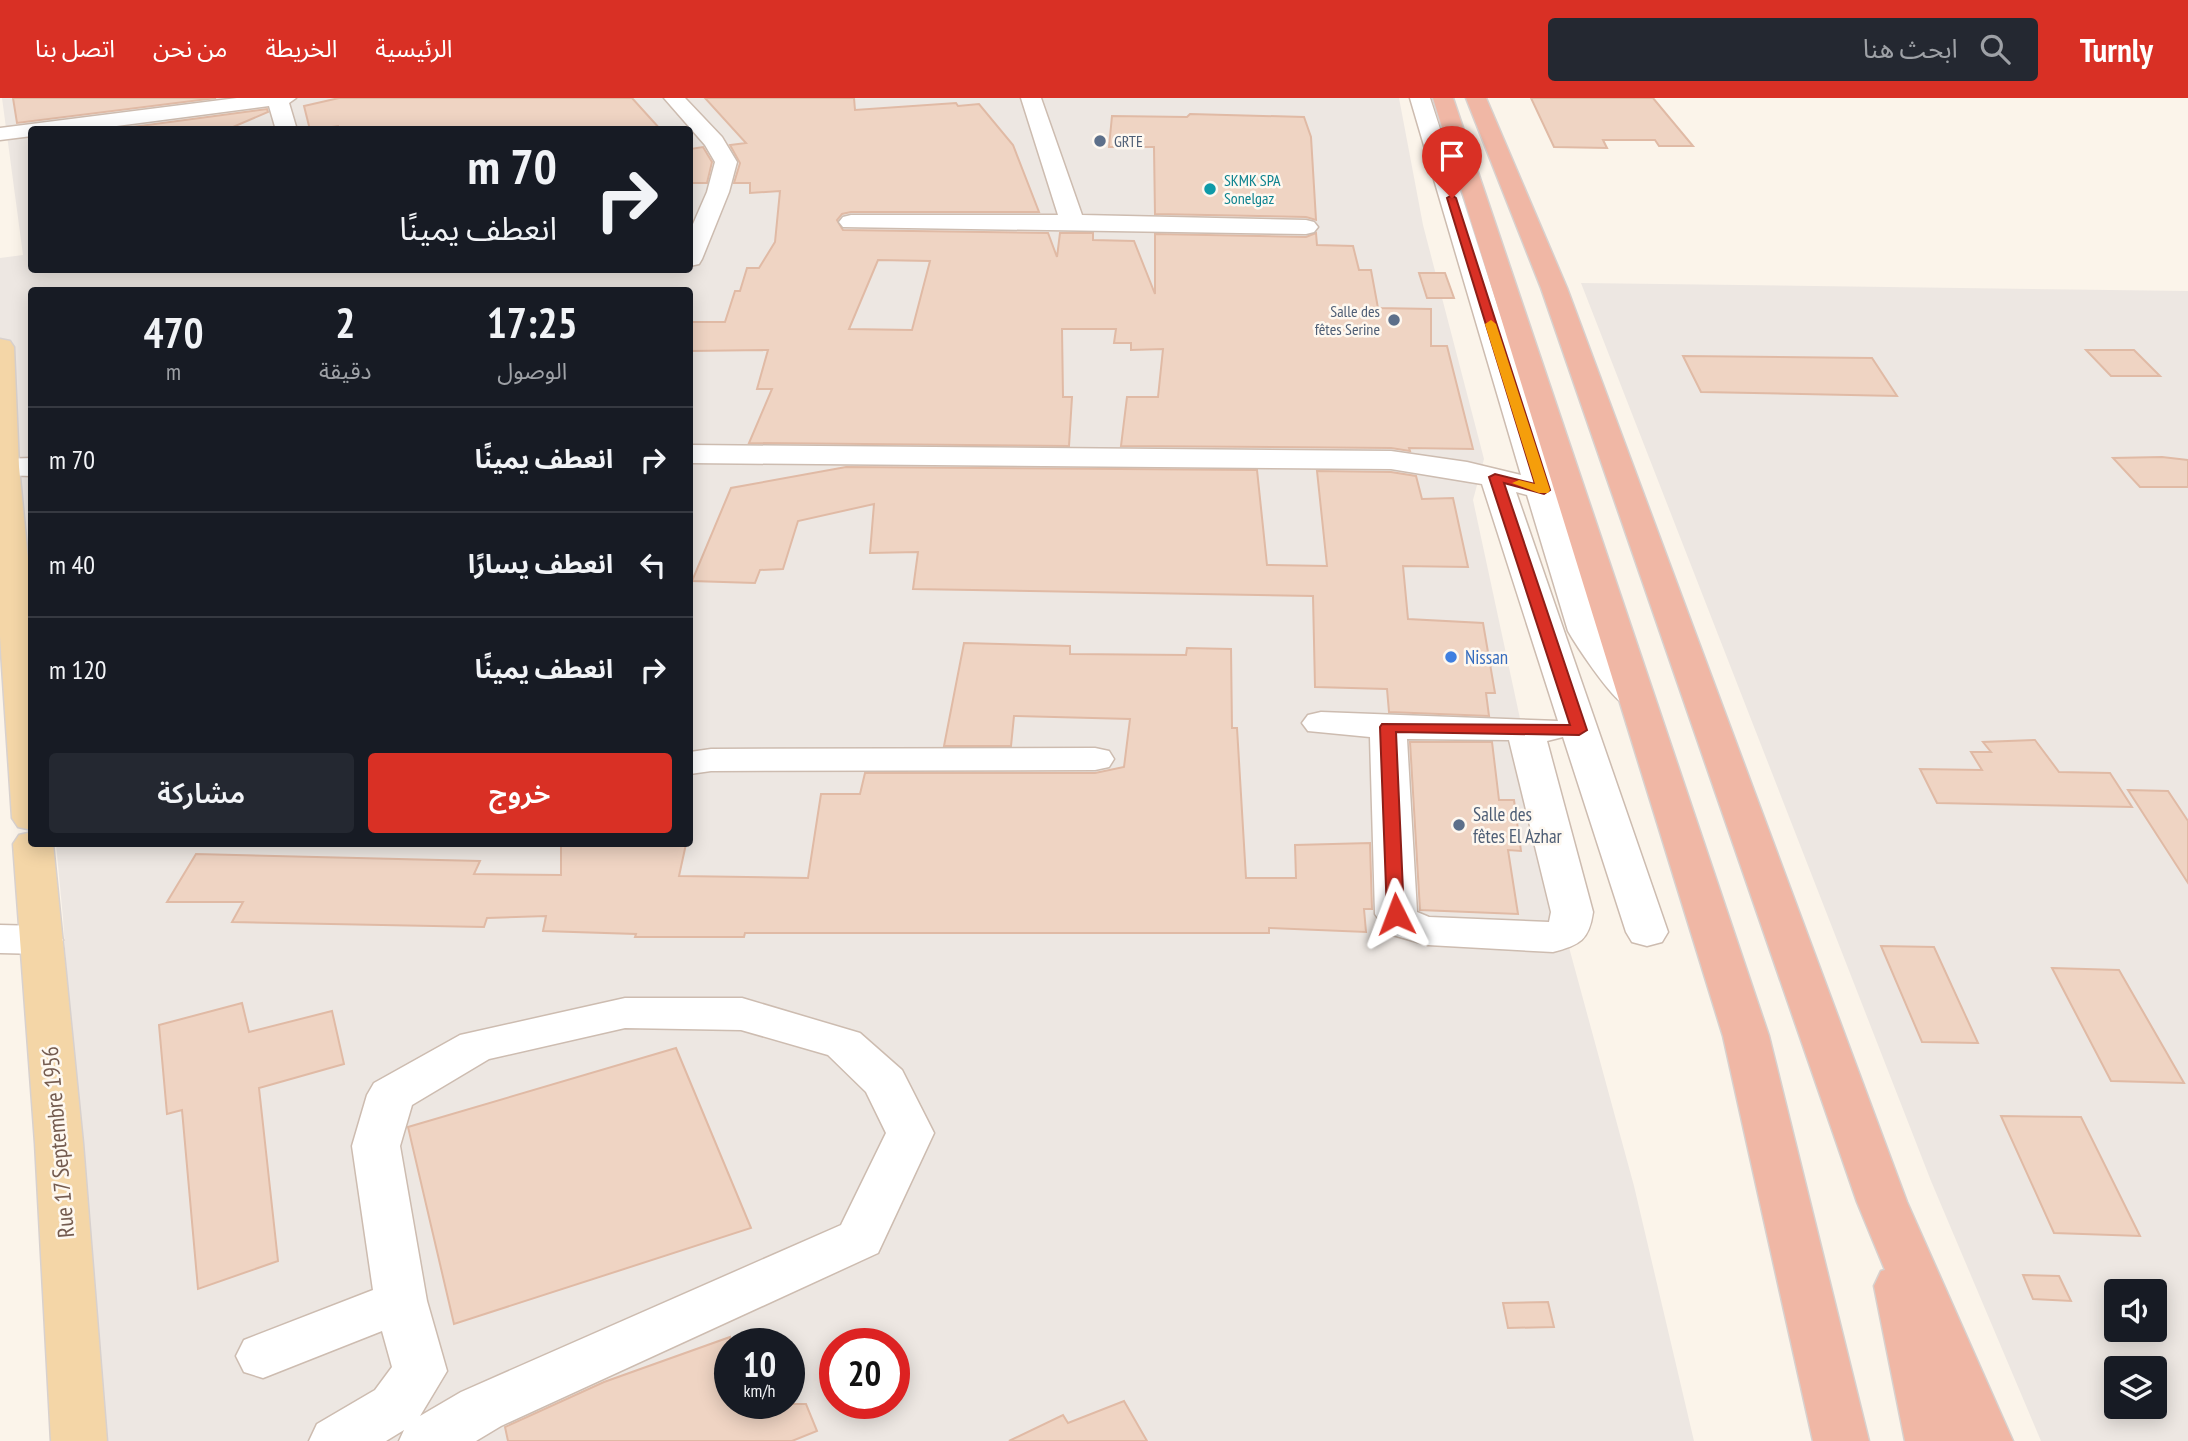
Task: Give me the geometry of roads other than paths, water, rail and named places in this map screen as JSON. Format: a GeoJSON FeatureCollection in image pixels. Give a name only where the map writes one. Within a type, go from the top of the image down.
{"type":"FeatureCollection","features":[{"type":"Feature","properties":{"kind":"highway"},"geometry":{"type":"LineString","coordinates":[[1443,98],[1746,1036],[1841,1441]]}},
{"type":"Feature","properties":{"kind":"highway"},"geometry":{"type":"LineString","coordinates":[[1476,98],[1554,288],[1882,1202],[1985,1441]]}},
{"type":"Feature","properties":{"kind":"highway"},"geometry":{"type":"LineString","coordinates":[[1882,1202],[1933,1441]]}},
{"type":"Feature","properties":{"kind":"main road"},"geometry":{"type":"LineString","coordinates":[[0,347],[1,404],[18,467],[28,718]]}},
{"type":"Feature","properties":{"kind":"main road","name":"Rue 17 Septembre 1956"},"geometry":{"type":"LineString","coordinates":[[33,847],[20,940],[59,1143],[79,1441]]}},
{"type":"Feature","properties":{"kind":"street"},"geometry":{"type":"LineString","coordinates":[[674,98],[714,142],[726,162],[718,191],[693,253]]}},
{"type":"Feature","properties":{"kind":"street"},"geometry":{"type":"LineString","coordinates":[[1031,98],[1072,222]]}},
{"type":"Feature","properties":{"kind":"street"},"geometry":{"type":"LineString","coordinates":[[1420,98],[1544,490],[1585,631],[1594,646],[1636,695]]}},
{"type":"Feature","properties":{"kind":"street"},"geometry":{"type":"LineString","coordinates":[[64,126],[281,99],[286,126]]}},
{"type":"Feature","properties":{"kind":"street"},"geometry":{"type":"LineString","coordinates":[[0,134],[28,131]]}},
{"type":"Feature","properties":{"kind":"street"},"geometry":{"type":"LineString","coordinates":[[851,222],[1072,222],[1306,227]]}},
{"type":"Feature","properties":{"kind":"street"},"geometry":{"type":"LineString","coordinates":[[693,454],[1391,460],[1427,463],[1544,490]]}},
{"type":"Feature","properties":{"kind":"street"},"geometry":{"type":"LineString","coordinates":[[1495,477],[1647,932]]}},
{"type":"Feature","properties":{"kind":"street"},"geometry":{"type":"LineString","coordinates":[[1321,723],[1388,727],[1579,730]]}},
{"type":"Feature","properties":{"kind":"street"},"geometry":{"type":"LineString","coordinates":[[1388,727],[1396,914],[1404,924],[1428,931],[1553,938],[1569,929],[1572,912],[1525,730]]}},
{"type":"Feature","properties":{"kind":"street"},"geometry":{"type":"LineString","coordinates":[[693,762],[1095,759]]}},
{"type":"Feature","properties":{"kind":"street"},"geometry":{"type":"LineString","coordinates":[[339,1441],[395,1408],[420,1371],[401,1301],[376,1146],[391,1095],[476,1046],[625,1013],[742,1014],[844,1044],[885,1082],[910,1133],[860,1239],[481,1409],[427,1441]]}},
{"type":"Feature","properties":{"kind":"street"},"geometry":{"type":"LineString","coordinates":[[263,1356],[401,1301]]}},
{"type":"Feature","properties":{"kind":"place","name":"GRTE"},"geometry":{"type":"Point","coordinates":[1100,141]}},
{"type":"Feature","properties":{"kind":"place","name":"SKMK SPA Sonelgaz"},"geometry":{"type":"Point","coordinates":[1210,189]}},
{"type":"Feature","properties":{"kind":"place","name":"Salle des fêtes Serine"},"geometry":{"type":"Point","coordinates":[1394,320]}},
{"type":"Feature","properties":{"kind":"place","name":"Nissan"},"geometry":{"type":"Point","coordinates":[1451,657]}},
{"type":"Feature","properties":{"kind":"place","name":"Salle des fêtes El Azhar"},"geometry":{"type":"Point","coordinates":[1459,825]}}]}
